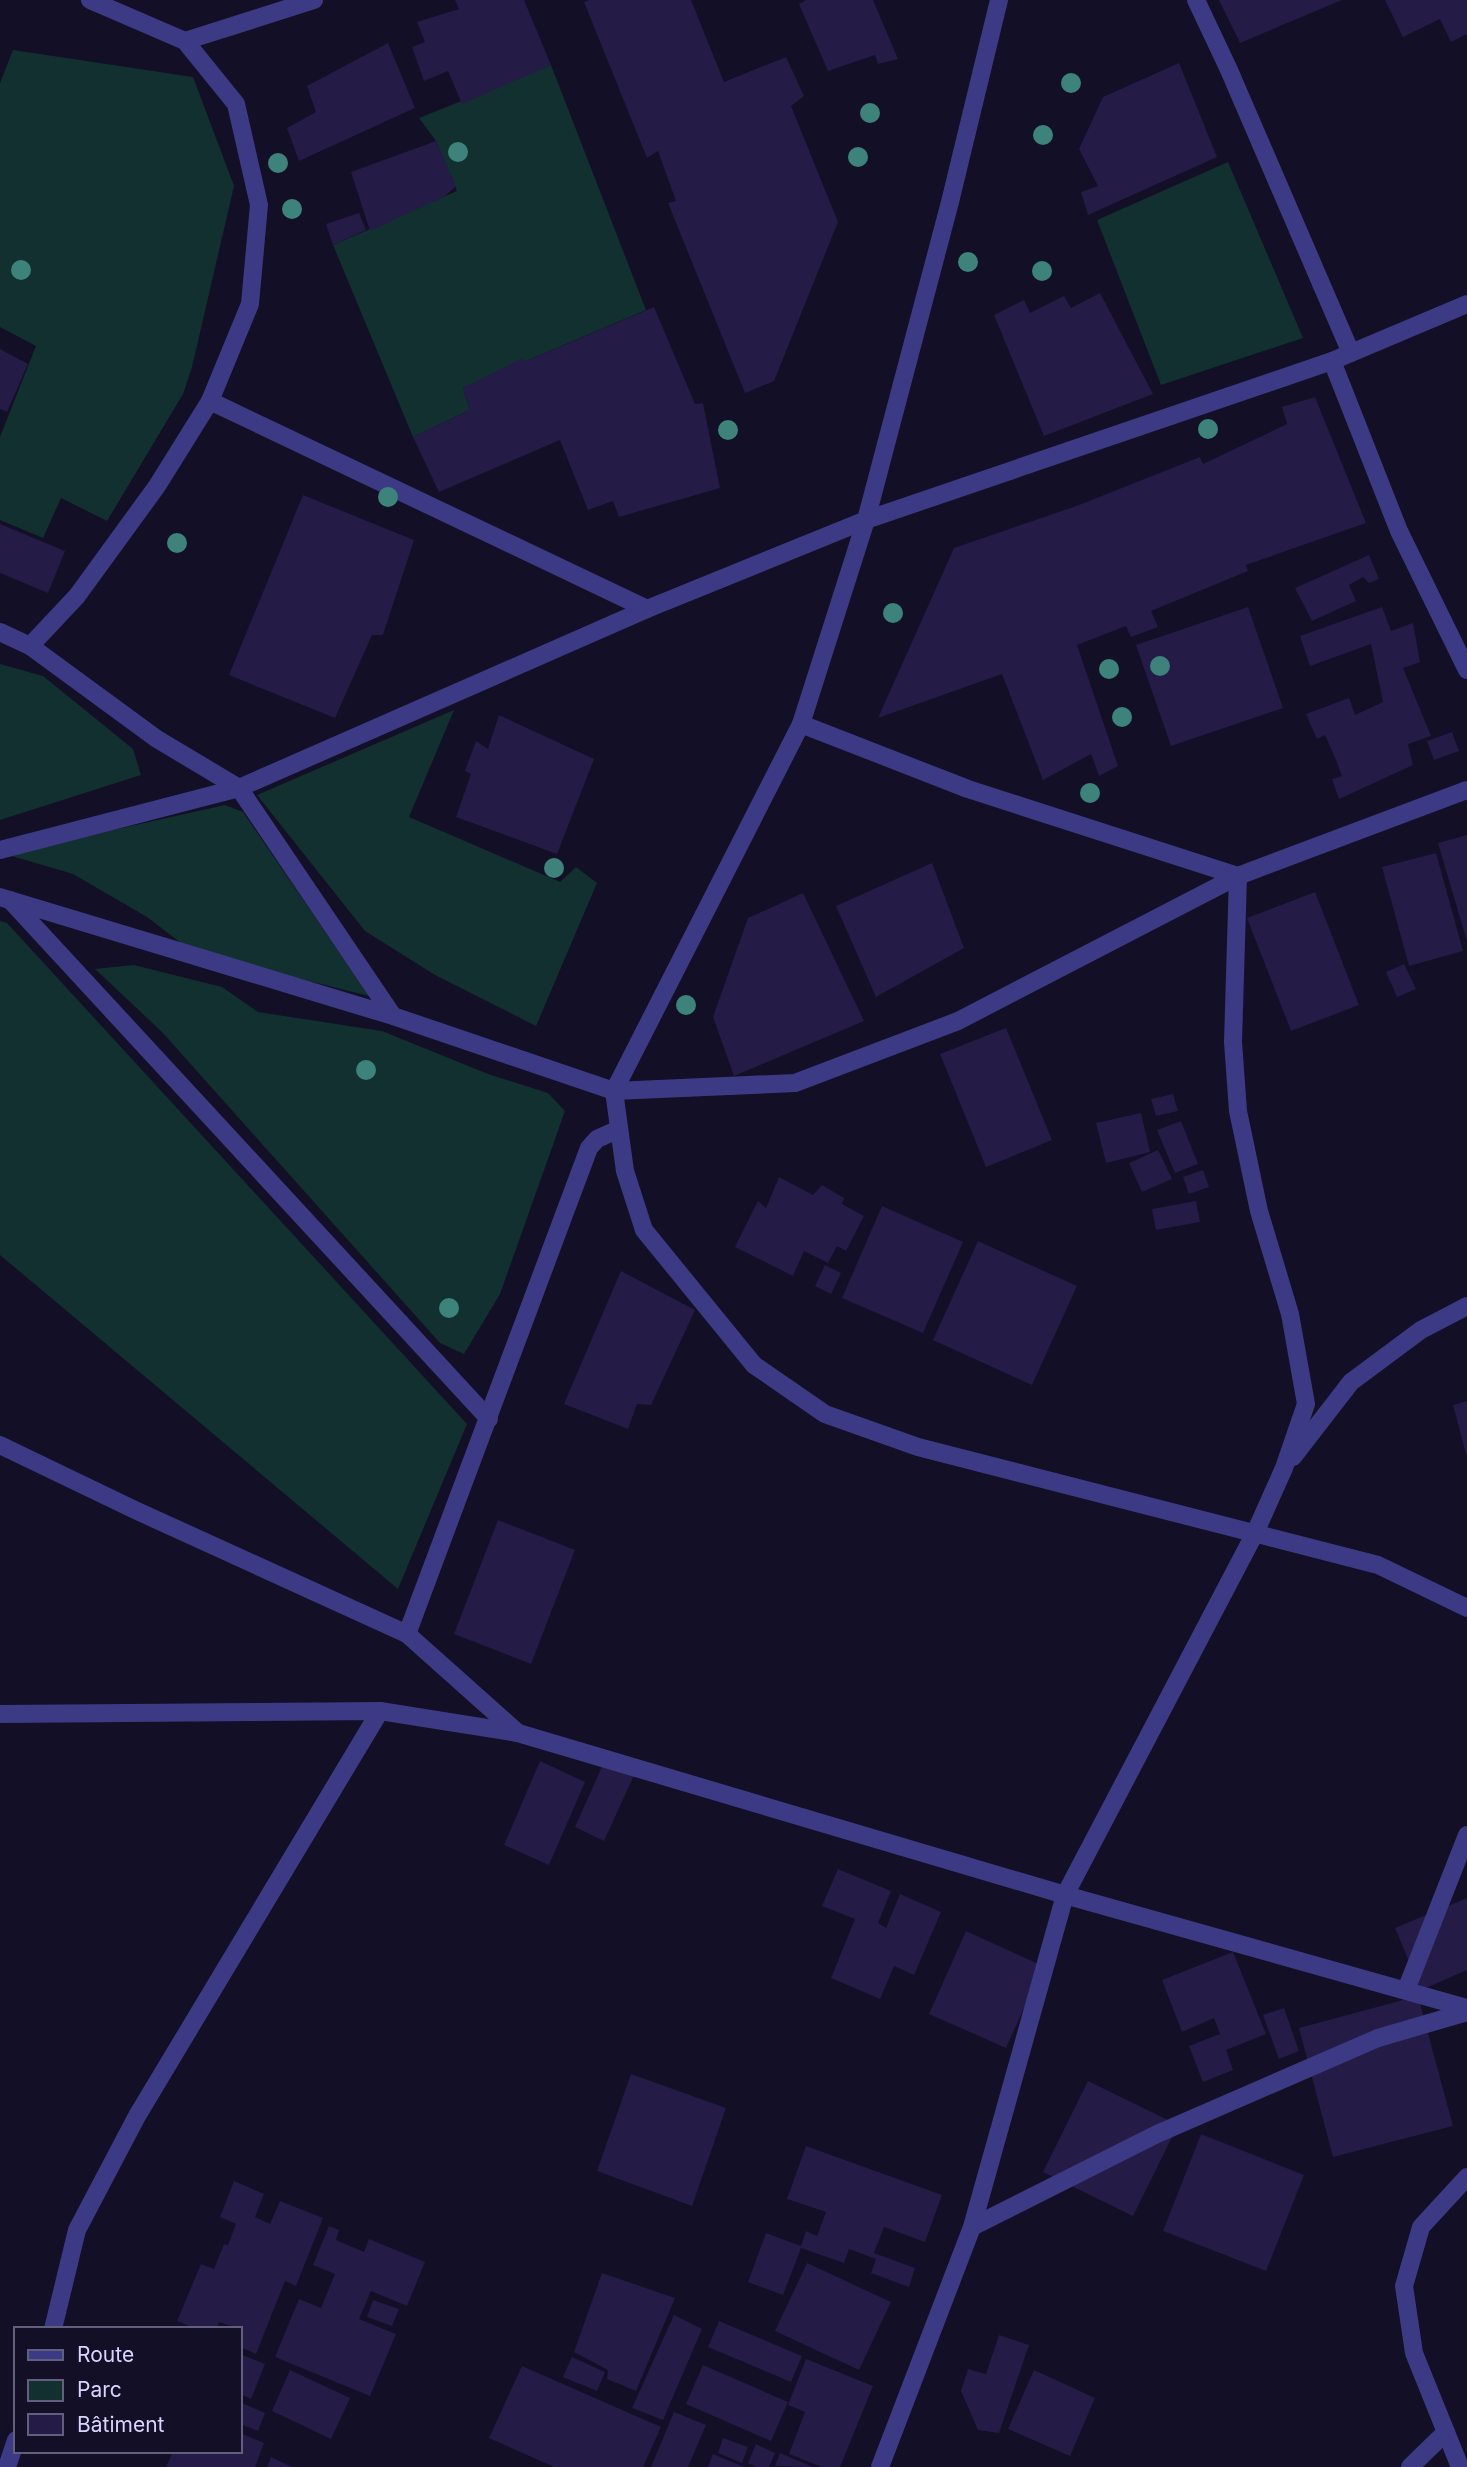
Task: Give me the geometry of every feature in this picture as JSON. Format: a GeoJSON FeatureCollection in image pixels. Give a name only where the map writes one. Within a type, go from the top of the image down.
{"type":"FeatureCollection","features":[{"type":"Feature","properties":{"kind":"street"},"geometry":{"type":"LineString","coordinates":[[30,646],[77,596],[157,485],[210,401],[250,304],[259,205],[236,104],[185,41],[90,0]]}},
{"type":"Feature","properties":{"kind":"street"},"geometry":{"type":"LineString","coordinates":[[185,41],[314,0]]}},
{"type":"Feature","properties":{"kind":"street"},"geometry":{"type":"LineString","coordinates":[[999,0],[950,202],[866,520],[801,724],[614,1090],[625,1171],[644,1230],[754,1365],[825,1414],[918,1447],[1378,1565],[1467,1608]]}},
{"type":"Feature","properties":{"kind":"street"},"geometry":{"type":"LineString","coordinates":[[1196,0],[1351,353]]}},
{"type":"Feature","properties":{"kind":"street"},"geometry":{"type":"LineString","coordinates":[[0,850],[239,788],[647,609],[866,520],[1332,361],[1467,304]]}},
{"type":"Feature","properties":{"kind":"street"},"geometry":{"type":"LineString","coordinates":[[1332,361],[1399,531],[1467,670]]}},
{"type":"Feature","properties":{"kind":"street"},"geometry":{"type":"LineString","coordinates":[[210,401],[647,609]]}},
{"type":"Feature","properties":{"kind":"street"},"geometry":{"type":"LineString","coordinates":[[0,632],[30,646],[157,739],[239,788],[393,1016]]}},
{"type":"Feature","properties":{"kind":"street"},"geometry":{"type":"LineString","coordinates":[[801,724],[968,789],[1238,876]]}},
{"type":"Feature","properties":{"kind":"street"},"geometry":{"type":"LineString","coordinates":[[5,898],[393,1016],[614,1090],[795,1083],[958,1021],[1238,876],[1467,790]]}},
{"type":"Feature","properties":{"kind":"street"},"geometry":{"type":"LineString","coordinates":[[880,2467],[972,2227],[1065,1895],[1255,1533],[1284,1468],[1306,1404],[1290,1314],[1259,1211],[1238,1111],[1233,1042],[1238,876]]}},
{"type":"Feature","properties":{"kind":"street"},"geometry":{"type":"LineString","coordinates":[[5,898],[489,1419]]}},
{"type":"Feature","properties":{"kind":"street"},"geometry":{"type":"LineString","coordinates":[[407,1634],[589,1149],[597,1139],[619,1129]]}},
{"type":"Feature","properties":{"kind":"street"},"geometry":{"type":"LineString","coordinates":[[1284,1468],[1351,1382],[1421,1330],[1467,1306]]}},
{"type":"Feature","properties":{"kind":"street"},"geometry":{"type":"LineString","coordinates":[[0,1445],[407,1634],[518,1733]]}},
{"type":"Feature","properties":{"kind":"street"},"geometry":{"type":"LineString","coordinates":[[54,2327],[76,2230],[137,2116],[380,1711]]}},
{"type":"Feature","properties":{"kind":"street"},"geometry":{"type":"LineString","coordinates":[[0,1714],[380,1711],[518,1733],[1065,1895],[1406,1990],[1467,2010]]}},
{"type":"Feature","properties":{"kind":"street"},"geometry":{"type":"LineString","coordinates":[[1406,1990],[1467,1835]]}},
{"type":"Feature","properties":{"kind":"street"},"geometry":{"type":"LineString","coordinates":[[972,2227],[1157,2134],[1366,2043],[1467,2010]]}},
{"type":"Feature","properties":{"kind":"street"},"geometry":{"type":"LineString","coordinates":[[1460,2467],[1414,2353],[1404,2286],[1421,2227],[1467,2177]]}},
{"type":"Feature","properties":{"kind":"street"},"geometry":{"type":"LineString","coordinates":[[1410,2467],[1446,2432]]}},
{"type":"Feature","properties":{"kind":"street"},"geometry":{"type":"LineString","coordinates":[[7,2467],[14,2446]]}},
{"type":"Feature","properties":{"kind":"green space"},"geometry":{"type":"Polygon","coordinates":[[[13,50],[193,77],[234,186],[192,367],[183,394],[107,521],[61,498],[43,538],[0,520],[0,437],[36,346],[0,327],[0,83],[13,50]]]}},
{"type":"Feature","properties":{"kind":"green space"},"geometry":{"type":"Polygon","coordinates":[[[551,65],[646,310],[463,388],[470,410],[413,437],[333,245],[457,191],[436,141],[419,118],[551,65]]]}},
{"type":"Feature","properties":{"kind":"green space"},"geometry":{"type":"Polygon","coordinates":[[[1228,162],[1303,338],[1161,385],[1097,220],[1228,162]]]}},
{"type":"Feature","properties":{"kind":"green space"},"geometry":{"type":"Polygon","coordinates":[[[0,664],[43,676],[133,749],[141,775],[0,820],[0,664]]]}},
{"type":"Feature","properties":{"kind":"green space"},"geometry":{"type":"Polygon","coordinates":[[[454,710],[409,817],[560,882],[576,867],[597,883],[536,1026],[435,975],[365,931],[257,795],[454,710]]]}},
{"type":"Feature","properties":{"kind":"green space"},"geometry":{"type":"Polygon","coordinates":[[[225,805],[243,812],[369,996],[257,968],[181,943],[147,917],[73,874],[5,854],[225,805]]]}},
{"type":"Feature","properties":{"kind":"green space"},"geometry":{"type":"Polygon","coordinates":[[[0,921],[7,923],[467,1424],[398,1589],[0,1255],[0,921]]]}},
{"type":"Feature","properties":{"kind":"green space"},"geometry":{"type":"Polygon","coordinates":[[[134,965],[222,987],[258,1012],[382,1031],[488,1074],[548,1093],[565,1111],[500,1294],[464,1354],[440,1343],[162,1032],[95,969],[134,965]]]}},
{"type":"Feature","properties":{"kind":"building"},"geometry":{"type":"Polygon","coordinates":[[[455,0],[524,0],[551,65],[462,104],[448,71],[424,81],[412,47],[425,42],[417,22],[459,9],[455,0]]]}},
{"type":"Feature","properties":{"kind":"building"},"geometry":{"type":"Polygon","coordinates":[[[691,0],[724,82],[786,57],[804,96],[791,106],[838,222],[774,381],[745,393],[668,203],[676,201],[658,151],[647,158],[584,2],[691,0]]]}},
{"type":"Feature","properties":{"kind":"building"},"geometry":{"type":"Polygon","coordinates":[[[806,0],[873,0],[898,59],[878,64],[875,55],[828,71],[799,4],[806,0]]]}},
{"type":"Feature","properties":{"kind":"building"},"geometry":{"type":"Polygon","coordinates":[[[1219,0],[1342,0],[1240,43],[1219,0]]]}},
{"type":"Feature","properties":{"kind":"building"},"geometry":{"type":"Polygon","coordinates":[[[1385,0],[1467,0],[1467,34],[1451,42],[1440,19],[1403,37],[1385,0]]]}},
{"type":"Feature","properties":{"kind":"building"},"geometry":{"type":"Polygon","coordinates":[[[388,43],[415,108],[299,161],[287,128],[316,112],[307,86],[388,43]]]}},
{"type":"Feature","properties":{"kind":"building"},"geometry":{"type":"Polygon","coordinates":[[[1179,63],[1217,157],[1088,215],[1081,192],[1098,186],[1079,149],[1103,97],[1179,63]]]}},
{"type":"Feature","properties":{"kind":"building"},"geometry":{"type":"Polygon","coordinates":[[[436,141],[456,186],[445,196],[370,231],[351,172],[436,141]]]}},
{"type":"Feature","properties":{"kind":"building"},"geometry":{"type":"Polygon","coordinates":[[[359,213],[366,230],[333,245],[326,224],[359,213]]]}},
{"type":"Feature","properties":{"kind":"building"},"geometry":{"type":"Polygon","coordinates":[[[1100,293],[1153,394],[1044,436],[994,315],[1024,300],[1030,313],[1064,296],[1071,308],[1100,293]]]}},
{"type":"Feature","properties":{"kind":"building"},"geometry":{"type":"Polygon","coordinates":[[[654,307],[695,404],[703,403],[720,488],[619,517],[613,501],[588,510],[560,440],[439,492],[413,437],[470,410],[463,388],[523,358],[524,362],[654,307]]]}},
{"type":"Feature","properties":{"kind":"building"},"geometry":{"type":"Polygon","coordinates":[[[0,349],[28,364],[7,412],[0,409],[0,349]]]}},
{"type":"Feature","properties":{"kind":"building"},"geometry":{"type":"Polygon","coordinates":[[[1315,397],[1366,523],[1246,565],[1248,571],[1151,611],[1158,627],[1131,637],[1126,626],[1077,645],[1118,766],[1099,776],[1091,754],[1043,780],[1002,674],[878,718],[954,548],[1079,505],[1200,457],[1203,464],[1287,424],[1282,407],[1315,397]]]}},
{"type":"Feature","properties":{"kind":"building"},"geometry":{"type":"Polygon","coordinates":[[[303,495],[414,540],[383,635],[372,635],[335,718],[229,675],[303,495]]]}},
{"type":"Feature","properties":{"kind":"building"},"geometry":{"type":"Polygon","coordinates":[[[0,524],[65,551],[48,593],[0,573],[0,524]]]}},
{"type":"Feature","properties":{"kind":"building"},"geometry":{"type":"Polygon","coordinates":[[[1369,555],[1379,579],[1369,583],[1363,577],[1349,585],[1356,601],[1312,621],[1295,588],[1369,555]]]}},
{"type":"Feature","properties":{"kind":"building"},"geometry":{"type":"Polygon","coordinates":[[[1248,607],[1283,708],[1171,746],[1136,645],[1248,607]]]}},
{"type":"Feature","properties":{"kind":"building"},"geometry":{"type":"Polygon","coordinates":[[[1382,607],[1391,631],[1413,623],[1420,662],[1403,668],[1431,736],[1408,744],[1413,765],[1339,799],[1332,779],[1342,776],[1336,760],[1325,735],[1317,739],[1306,714],[1349,698],[1355,715],[1383,702],[1371,644],[1310,666],[1300,636],[1382,607]]]}},
{"type":"Feature","properties":{"kind":"building"},"geometry":{"type":"Polygon","coordinates":[[[499,715],[594,759],[557,854],[456,817],[471,774],[465,771],[476,741],[488,749],[499,715]]]}},
{"type":"Feature","properties":{"kind":"building"},"geometry":{"type":"Polygon","coordinates":[[[1452,732],[1459,751],[1434,760],[1427,741],[1452,732]]]}},
{"type":"Feature","properties":{"kind":"building"},"geometry":{"type":"Polygon","coordinates":[[[1467,835],[1467,938],[1466,938],[1438,843],[1467,835]]]}},
{"type":"Feature","properties":{"kind":"building"},"geometry":{"type":"Polygon","coordinates":[[[1436,853],[1463,951],[1409,966],[1382,867],[1436,853]]]}},
{"type":"Feature","properties":{"kind":"building"},"geometry":{"type":"Polygon","coordinates":[[[932,863],[964,948],[876,997],[836,906],[932,863]]]}},
{"type":"Feature","properties":{"kind":"building"},"geometry":{"type":"Polygon","coordinates":[[[1315,892],[1359,1005],[1291,1031],[1247,918],[1315,892]]]}},
{"type":"Feature","properties":{"kind":"building"},"geometry":{"type":"Polygon","coordinates":[[[803,893],[864,1021],[734,1076],[713,1017],[748,918],[803,893]]]}},
{"type":"Feature","properties":{"kind":"building"},"geometry":{"type":"Polygon","coordinates":[[[1404,964],[1416,989],[1397,997],[1386,972],[1404,964]]]}},
{"type":"Feature","properties":{"kind":"building"},"geometry":{"type":"Polygon","coordinates":[[[1006,1028],[1052,1140],[986,1167],[940,1054],[1006,1028]]]}},
{"type":"Feature","properties":{"kind":"building"},"geometry":{"type":"Polygon","coordinates":[[[1173,1094],[1178,1111],[1156,1116],[1151,1099],[1173,1094]]]}},
{"type":"Feature","properties":{"kind":"building"},"geometry":{"type":"Polygon","coordinates":[[[1141,1113],[1150,1152],[1106,1163],[1096,1123],[1141,1113]]]}},
{"type":"Feature","properties":{"kind":"building"},"geometry":{"type":"Polygon","coordinates":[[[1181,1121],[1198,1164],[1175,1173],[1157,1130],[1181,1121]]]}},
{"type":"Feature","properties":{"kind":"building"},"geometry":{"type":"Polygon","coordinates":[[[1158,1150],[1172,1179],[1142,1192],[1129,1163],[1158,1150]]]}},
{"type":"Feature","properties":{"kind":"building"},"geometry":{"type":"Polygon","coordinates":[[[1203,1170],[1209,1187],[1189,1194],[1183,1177],[1203,1170]]]}},
{"type":"Feature","properties":{"kind":"building"},"geometry":{"type":"Polygon","coordinates":[[[779,1177],[813,1195],[822,1185],[844,1198],[842,1204],[864,1216],[846,1251],[837,1246],[828,1263],[804,1251],[793,1276],[735,1247],[758,1201],[766,1208],[779,1177]]]}},
{"type":"Feature","properties":{"kind":"building"},"geometry":{"type":"Polygon","coordinates":[[[1196,1201],[1200,1222],[1156,1230],[1152,1209],[1196,1201]]]}},
{"type":"Feature","properties":{"kind":"building"},"geometry":{"type":"Polygon","coordinates":[[[882,1206],[963,1242],[923,1333],[842,1298],[882,1206]]]}},
{"type":"Feature","properties":{"kind":"building"},"geometry":{"type":"Polygon","coordinates":[[[978,1241],[1077,1286],[1032,1385],[933,1340],[978,1241]]]}},
{"type":"Feature","properties":{"kind":"building"},"geometry":{"type":"Polygon","coordinates":[[[825,1265],[841,1273],[831,1294],[815,1286],[825,1265]]]}},
{"type":"Feature","properties":{"kind":"building"},"geometry":{"type":"Polygon","coordinates":[[[621,1271],[695,1310],[651,1405],[637,1404],[628,1429],[564,1404],[621,1271]]]}},
{"type":"Feature","properties":{"kind":"building"},"geometry":{"type":"Polygon","coordinates":[[[1467,1401],[1467,1454],[1466,1454],[1453,1405],[1467,1401]]]}},
{"type":"Feature","properties":{"kind":"building"},"geometry":{"type":"Polygon","coordinates":[[[498,1520],[575,1550],[531,1664],[454,1634],[498,1520]]]}},
{"type":"Feature","properties":{"kind":"building"},"geometry":{"type":"Polygon","coordinates":[[[605,1760],[635,1773],[604,1841],[575,1827],[605,1760]]]}},
{"type":"Feature","properties":{"kind":"building"},"geometry":{"type":"Polygon","coordinates":[[[540,1761],[585,1782],[549,1865],[504,1845],[540,1761]]]}},
{"type":"Feature","properties":{"kind":"building"},"geometry":{"type":"Polygon","coordinates":[[[838,1869],[891,1891],[878,1923],[886,1928],[900,1894],[941,1912],[914,1975],[894,1966],[880,1999],[831,1978],[855,1919],[822,1906],[838,1869]]]}},
{"type":"Feature","properties":{"kind":"building"},"geometry":{"type":"Polygon","coordinates":[[[1467,1898],[1467,1970],[1421,1990],[1395,1928],[1467,1898]]]}},
{"type":"Feature","properties":{"kind":"building"},"geometry":{"type":"Polygon","coordinates":[[[966,1931],[1043,1966],[1006,2048],[929,2014],[966,1931]]]}},
{"type":"Feature","properties":{"kind":"building"},"geometry":{"type":"Polygon","coordinates":[[[1233,1952],[1266,2034],[1226,2050],[1233,2070],[1203,2082],[1189,2046],[1220,2034],[1214,2018],[1182,2032],[1162,1980],[1233,1952]]]}},
{"type":"Feature","properties":{"kind":"building"},"geometry":{"type":"Polygon","coordinates":[[[1418,1996],[1453,2126],[1333,2157],[1299,2028],[1418,1996]]]}},
{"type":"Feature","properties":{"kind":"building"},"geometry":{"type":"Polygon","coordinates":[[[1284,2008],[1299,2051],[1279,2059],[1263,2015],[1284,2008]]]}},
{"type":"Feature","properties":{"kind":"building"},"geometry":{"type":"Polygon","coordinates":[[[631,2074],[726,2108],[692,2206],[597,2171],[631,2074]]]}},
{"type":"Feature","properties":{"kind":"building"},"geometry":{"type":"Polygon","coordinates":[[[1088,2081],[1178,2125],[1133,2216],[1043,2172],[1088,2081]]]}},
{"type":"Feature","properties":{"kind":"building"},"geometry":{"type":"Polygon","coordinates":[[[1201,2134],[1304,2175],[1266,2271],[1163,2231],[1201,2134]]]}},
{"type":"Feature","properties":{"kind":"building"},"geometry":{"type":"Polygon","coordinates":[[[806,2146],[942,2195],[925,2242],[884,2227],[874,2253],[915,2268],[909,2287],[871,2273],[876,2259],[849,2249],[844,2263],[801,2248],[783,2295],[748,2282],[766,2233],[801,2246],[806,2231],[817,2236],[826,2212],[787,2199],[806,2146]]]}},
{"type":"Feature","properties":{"kind":"building"},"geometry":{"type":"Polygon","coordinates":[[[234,2181],[264,2194],[255,2217],[270,2224],[280,2201],[323,2218],[296,2286],[285,2281],[256,2354],[242,2348],[242,2327],[219,2322],[218,2327],[191,2327],[177,2321],[201,2264],[214,2269],[224,2244],[228,2245],[236,2224],[220,2217],[234,2181]]]}},
{"type":"Feature","properties":{"kind":"building"},"geometry":{"type":"Polygon","coordinates":[[[329,2226],[339,2230],[336,2240],[364,2252],[369,2239],[425,2262],[407,2306],[371,2291],[359,2319],[396,2334],[370,2396],[275,2357],[299,2299],[321,2308],[335,2274],[313,2265],[329,2226]]]}},
{"type":"Feature","properties":{"kind":"building"},"geometry":{"type":"Polygon","coordinates":[[[807,2263],[891,2302],[859,2370],[775,2331],[807,2263]]]}},
{"type":"Feature","properties":{"kind":"building"},"geometry":{"type":"Polygon","coordinates":[[[602,2273],[675,2298],[636,2391],[607,2379],[608,2370],[574,2352],[602,2273]]]}},
{"type":"Feature","properties":{"kind":"building"},"geometry":{"type":"Polygon","coordinates":[[[373,2300],[399,2309],[392,2326],[367,2317],[373,2300]]]}},
{"type":"Feature","properties":{"kind":"building"},"geometry":{"type":"Polygon","coordinates":[[[674,2315],[702,2329],[663,2420],[632,2408],[674,2315]]]}},
{"type":"Feature","properties":{"kind":"building"},"geometry":{"type":"Polygon","coordinates":[[[719,2321],[802,2356],[791,2382],[708,2347],[719,2321]]]}},
{"type":"Feature","properties":{"kind":"building"},"geometry":{"type":"Polygon","coordinates":[[[999,2335],[1029,2345],[999,2433],[978,2430],[961,2391],[968,2369],[986,2374],[999,2335]]]}},
{"type":"Feature","properties":{"kind":"building"},"geometry":{"type":"Polygon","coordinates":[[[242,2355],[265,2364],[251,2399],[242,2395],[242,2355]]]}},
{"type":"Feature","properties":{"kind":"building"},"geometry":{"type":"Polygon","coordinates":[[[572,2357],[605,2372],[597,2391],[563,2377],[572,2357]]]}},
{"type":"Feature","properties":{"kind":"building"},"geometry":{"type":"Polygon","coordinates":[[[806,2359],[873,2386],[840,2467],[822,2467],[789,2454],[805,2412],[788,2405],[806,2359]]]}},
{"type":"Feature","properties":{"kind":"building"},"geometry":{"type":"Polygon","coordinates":[[[703,2365],[788,2402],[771,2441],[686,2404],[703,2365]]]}},
{"type":"Feature","properties":{"kind":"building"},"geometry":{"type":"Polygon","coordinates":[[[522,2366],[661,2427],[643,2467],[554,2467],[489,2438],[522,2366]]]}},
{"type":"Feature","properties":{"kind":"building"},"geometry":{"type":"Polygon","coordinates":[[[290,2370],[350,2398],[331,2439],[272,2411],[290,2370]]]}},
{"type":"Feature","properties":{"kind":"building"},"geometry":{"type":"Polygon","coordinates":[[[1034,2370],[1095,2398],[1070,2456],[1008,2429],[1034,2370]]]}},
{"type":"Feature","properties":{"kind":"building"},"geometry":{"type":"Polygon","coordinates":[[[242,2403],[265,2413],[258,2431],[242,2425],[242,2403]]]}},
{"type":"Feature","properties":{"kind":"building"},"geometry":{"type":"Polygon","coordinates":[[[674,2412],[706,2425],[688,2467],[651,2467],[674,2412]]]}},
{"type":"Feature","properties":{"kind":"building"},"geometry":{"type":"Polygon","coordinates":[[[242,2434],[264,2443],[255,2467],[166,2467],[172,2453],[242,2453],[242,2434]]]}},
{"type":"Feature","properties":{"kind":"building"},"geometry":{"type":"Polygon","coordinates":[[[723,2438],[748,2447],[742,2463],[718,2453],[723,2438]]]}},
{"type":"Feature","properties":{"kind":"building"},"geometry":{"type":"Polygon","coordinates":[[[756,2444],[775,2453],[769,2467],[756,2467],[748,2463],[756,2444]]]}},
{"type":"Feature","properties":{"kind":"building"},"geometry":{"type":"Polygon","coordinates":[[[780,2453],[813,2467],[775,2466],[780,2453]]]}},
{"type":"Feature","properties":{"kind":"building"},"geometry":{"type":"Polygon","coordinates":[[[713,2454],[744,2467],[708,2467],[713,2454]]]}},
{"type":"Feature","properties":{"kind":"building"},"geometry":{"type":"Polygon","coordinates":[[[271,2457],[292,2467],[267,2467],[271,2457]]]}}]}
